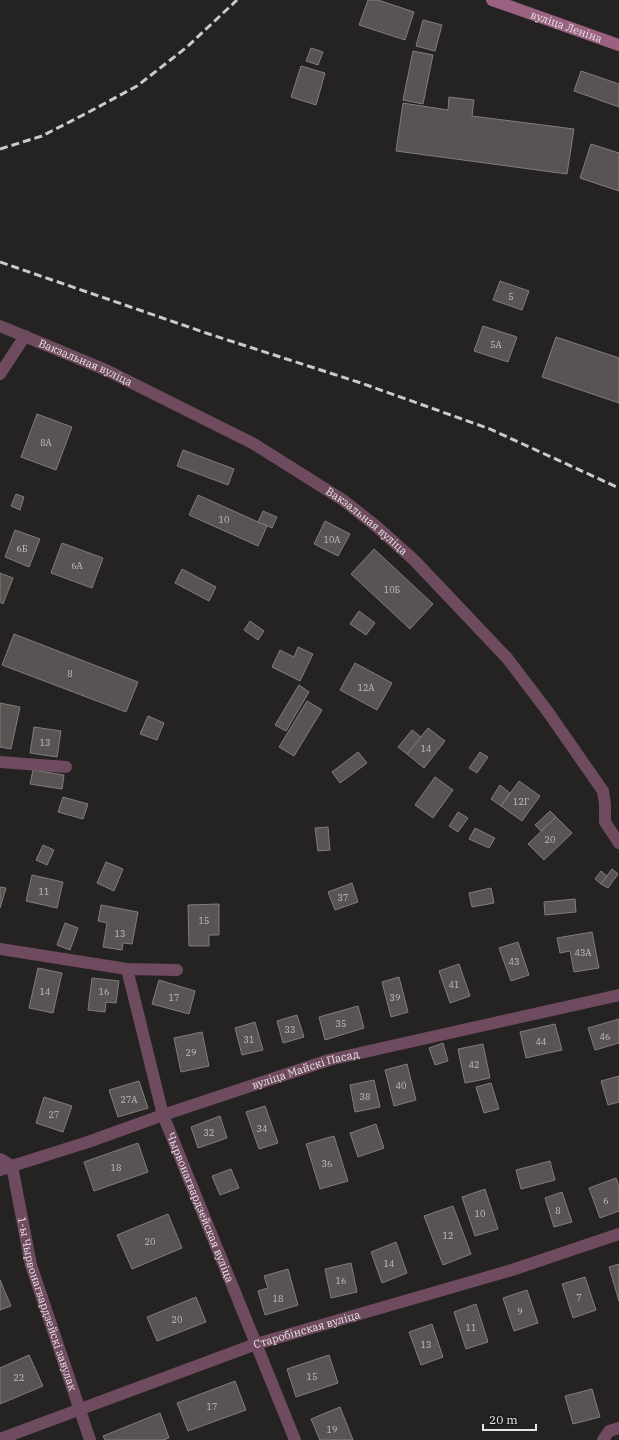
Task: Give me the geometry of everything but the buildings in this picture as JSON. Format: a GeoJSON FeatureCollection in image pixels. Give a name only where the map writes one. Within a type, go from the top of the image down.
{"type":"FeatureCollection","features":[{"type":"Feature","properties":{"kind":"main road","name":"вуліца Леніна"},"geometry":{"type":"LineString","coordinates":[[492,0],[619,45]]}},
{"type":"Feature","properties":{"kind":"street","name":"Вакзальная вуліца"},"geometry":{"type":"LineString","coordinates":[[0,326],[106,370],[254,444],[343,500],[376,526],[414,560],[507,658],[548,712],[603,791],[605,822],[619,843]]}},
{"type":"Feature","properties":{"kind":"street"},"geometry":{"type":"LineString","coordinates":[[0,374],[25,336]]}},
{"type":"Feature","properties":{"kind":"street"},"geometry":{"type":"LineString","coordinates":[[0,762],[66,767]]}},
{"type":"Feature","properties":{"kind":"street"},"geometry":{"type":"LineString","coordinates":[[0,949],[127,969],[177,970]]}},
{"type":"Feature","properties":{"kind":"street","name":"Чырвонагвардзейская вуліца"},"geometry":{"type":"LineString","coordinates":[[127,969],[163,1115],[295,1440]]}},
{"type":"Feature","properties":{"kind":"street","name":"вуліца Майскі Пасад"},"geometry":{"type":"LineString","coordinates":[[0,1170],[88,1142],[163,1115],[329,1060],[619,995]]}},
{"type":"Feature","properties":{"kind":"street"},"geometry":{"type":"LineString","coordinates":[[0,1159],[12,1166]]}},
{"type":"Feature","properties":{"kind":"street","name":"1-ы Чырвонагвардзейскі завулак"},"geometry":{"type":"LineString","coordinates":[[12,1166],[31,1265],[90,1440]]}},
{"type":"Feature","properties":{"kind":"street","name":"Старобінская вуліца"},"geometry":{"type":"LineString","coordinates":[[0,1439],[256,1344],[512,1270],[619,1234]]}},
{"type":"Feature","properties":{"kind":"street"},"geometry":{"type":"LineString","coordinates":[[603,1440],[609,1431],[619,1428]]}},
{"type":"Feature","properties":{"kind":"railway"},"geometry":{"type":"LineString","coordinates":[[0,149],[42,136],[137,86],[187,47],[237,0]]}},
{"type":"Feature","properties":{"kind":"railway"},"geometry":{"type":"LineString","coordinates":[[0,262],[209,334],[361,383],[490,429],[619,488]]}}]}
